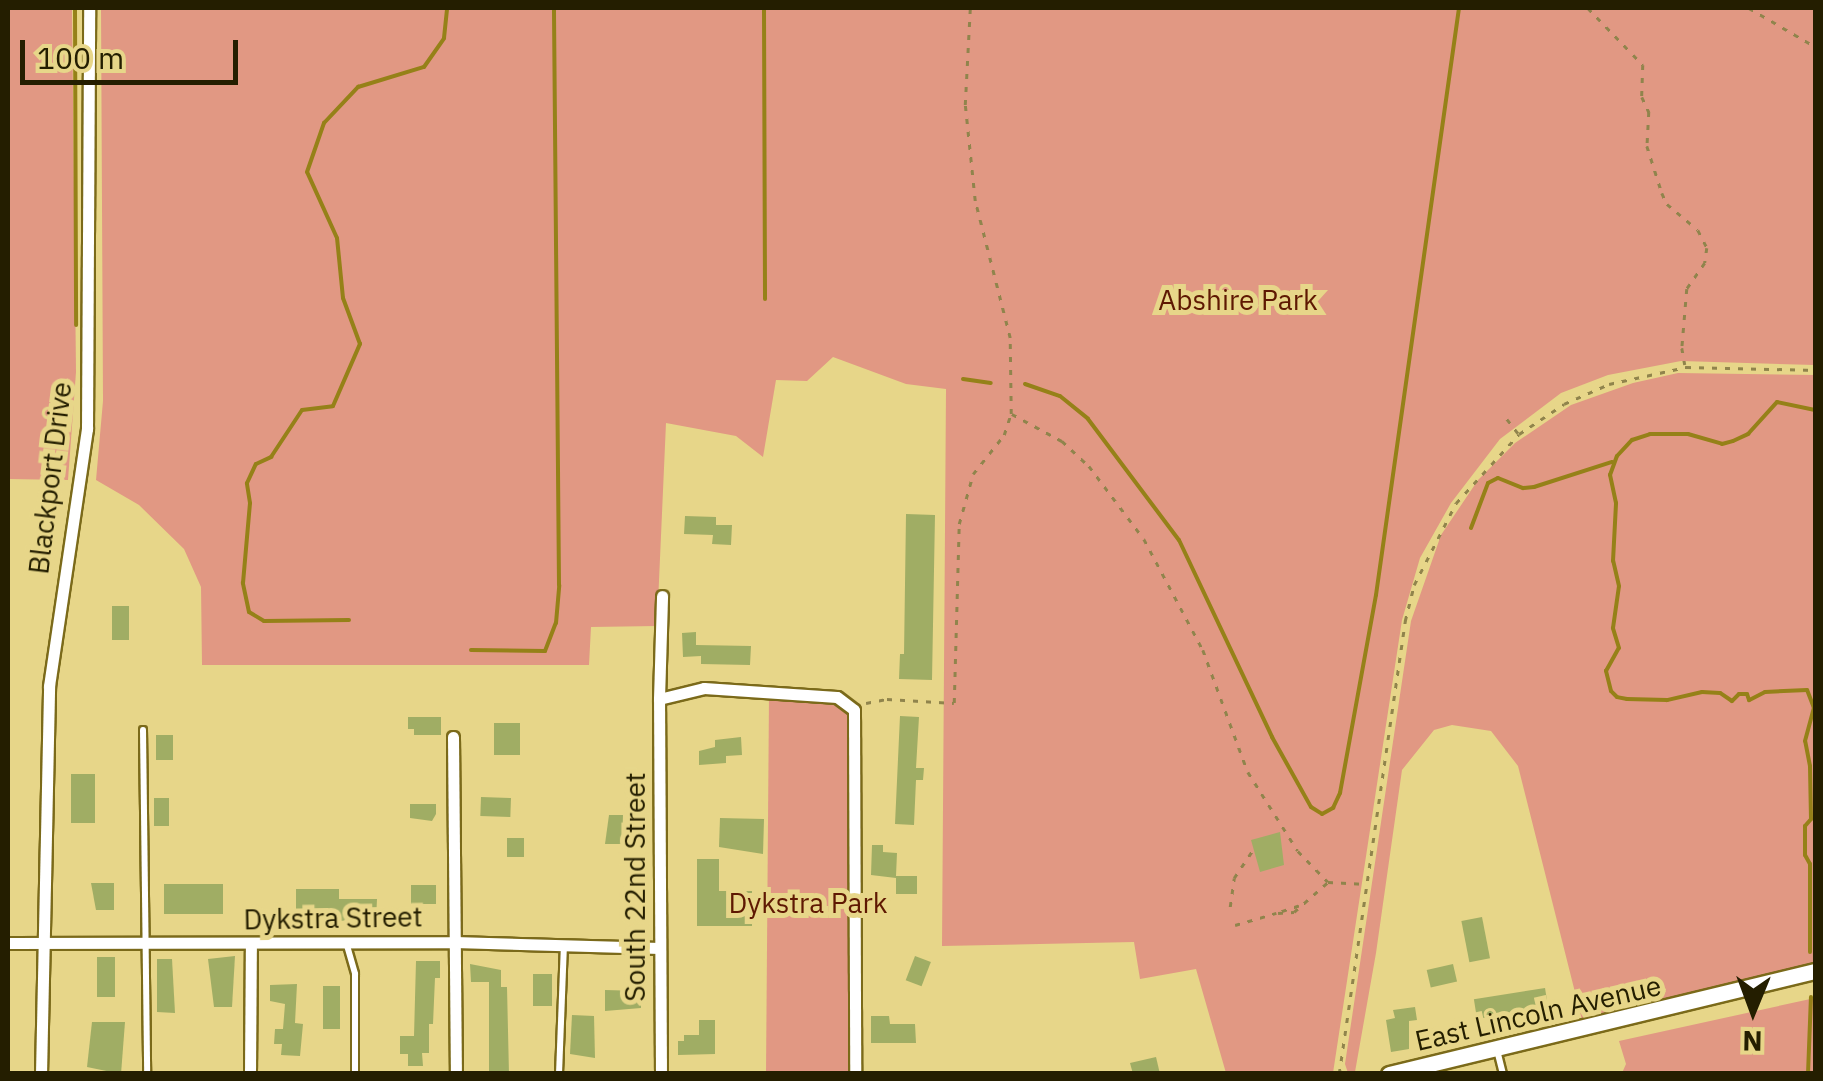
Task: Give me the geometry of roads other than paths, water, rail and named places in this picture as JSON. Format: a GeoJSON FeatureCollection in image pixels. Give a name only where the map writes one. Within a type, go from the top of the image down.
{"type":"FeatureCollection","features":[{"type":"Feature","properties":{"kind":"main road","name":"East Lincoln Avenue"},"geometry":{"type":"LineString","coordinates":[[1397,1073],[1816,971]]}},
{"type":"Feature","properties":{"kind":"street","name":"Blackport Drive"},"geometry":{"type":"LineString","coordinates":[[41,1074],[49,686],[87,428],[89,8]]}},
{"type":"Feature","properties":{"kind":"street","name":"South 22nd Street"},"geometry":{"type":"LineString","coordinates":[[661,1074],[662,596]]}},
{"type":"Feature","properties":{"kind":"street"},"geometry":{"type":"LineString","coordinates":[[659,699],[704,688],[837,697],[854,710],[855,1074]]}},
{"type":"Feature","properties":{"kind":"street"},"geometry":{"type":"LineString","coordinates":[[453,737],[456,1074]]}},
{"type":"Feature","properties":{"kind":"street","name":"Dykstra Street"},"geometry":{"type":"LineString","coordinates":[[8,944],[346,941],[660,948]]}},
{"type":"Feature","properties":{"kind":"street"},"geometry":{"type":"LineString","coordinates":[[250,1074],[251,944]]}},
{"type":"Feature","properties":{"kind":"lane"},"geometry":{"type":"LineString","coordinates":[[142,730],[146,1074]]}},
{"type":"Feature","properties":{"kind":"lane"},"geometry":{"type":"LineString","coordinates":[[346,941],[354,974],[356,1074]]}},
{"type":"Feature","properties":{"kind":"lane"},"geometry":{"type":"LineString","coordinates":[[559,1074],[564,946]]}},
{"type":"Feature","properties":{"kind":"lane"},"geometry":{"type":"LineString","coordinates":[[1497,1048],[1503,1074]]}},
{"type":"Feature","properties":{"kind":"waterway"},"geometry":{"type":"LineString","coordinates":[[75,8],[76,325]]}},
{"type":"Feature","properties":{"kind":"waterway"},"geometry":{"type":"LineString","coordinates":[[349,620],[264,621],[249,612],[243,583],[250,503],[247,483],[256,464],[271,457],[302,410],[333,406],[360,344],[343,298],[337,238],[307,172],[324,123],[358,87],[424,67],[444,38],[447,8]]}},
{"type":"Feature","properties":{"kind":"waterway"},"geometry":{"type":"LineString","coordinates":[[471,650],[545,651],[556,623],[559,585],[554,8]]}},
{"type":"Feature","properties":{"kind":"waterway"},"geometry":{"type":"LineString","coordinates":[[764,8],[765,299]]}},
{"type":"Feature","properties":{"kind":"waterway"},"geometry":{"type":"LineString","coordinates":[[1025,384],[1060,396],[1088,419],[1179,540],[1272,737],[1311,807],[1322,814],[1333,808],[1340,793],[1376,595],[1459,8]]}},
{"type":"Feature","properties":{"kind":"waterway"},"geometry":{"type":"LineString","coordinates":[[963,379],[991,383]]}},
{"type":"Feature","properties":{"kind":"waterway"},"geometry":{"type":"LineString","coordinates":[[1810,952],[1810,864],[1805,855],[1805,826],[1811,819],[1810,766],[1805,741],[1814,708],[1807,690],[1765,692],[1749,700],[1747,694],[1739,694],[1732,701],[1720,693],[1702,692],[1667,700],[1627,699],[1611,691],[1606,671],[1619,648],[1613,628],[1619,586],[1613,561],[1616,503],[1610,475],[1617,456],[1632,440],[1650,434],[1688,434],[1722,444],[1733,441],[1748,434],[1777,402],[1816,410]]}},
{"type":"Feature","properties":{"kind":"waterway"},"geometry":{"type":"LineString","coordinates":[[1471,528],[1488,483],[1498,478],[1523,488],[1534,487],[1612,462]]}},
{"type":"Feature","properties":{"kind":"waterway"},"geometry":{"type":"LineString","coordinates":[[1808,1074],[1811,997]]}},
{"type":"Feature","properties":{"kind":"park label","name":"Abshire Park"},"geometry":{"type":"Point","coordinates":[1238,300]}},
{"type":"Feature","properties":{"kind":"park label","name":"Dykstra Park"},"geometry":{"type":"Point","coordinates":[808,903]}}]}
